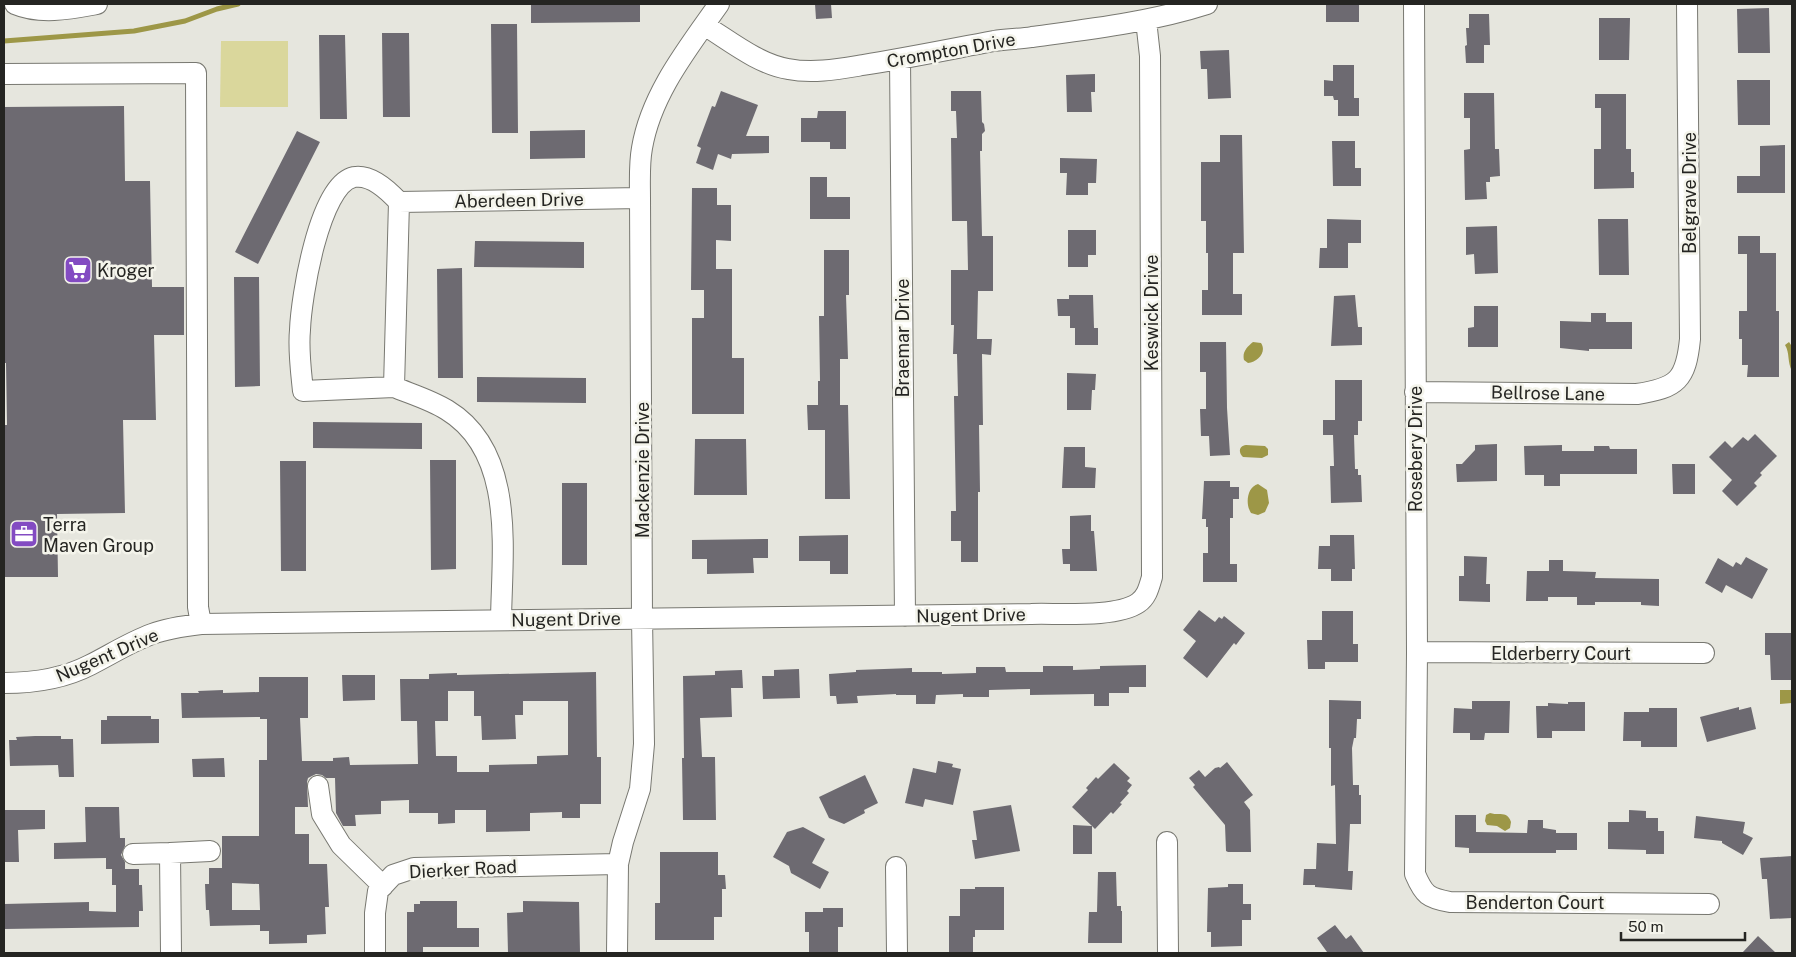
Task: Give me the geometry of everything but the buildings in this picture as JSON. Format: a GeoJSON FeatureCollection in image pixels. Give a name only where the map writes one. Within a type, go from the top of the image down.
{"type":"FeatureCollection","features":[{"type":"Feature","properties":{"kind":"street"},"geometry":{"type":"LineString","coordinates":[[15,4],[42,10],[97,4]]}},
{"type":"Feature","properties":{"kind":"street","name":"Mackenzie Drive"},"geometry":{"type":"LineString","coordinates":[[617,953],[618,864],[622,842],[635,809],[641,782],[644,744],[640,198],[642,148],[651,112],[659,96],[719,4]]}},
{"type":"Feature","properties":{"kind":"street","name":"Crompton Drive"},"geometry":{"type":"LineString","coordinates":[[704,25],[751,54],[788,69],[832,70],[997,41],[1146,20],[1207,4]]}},
{"type":"Feature","properties":{"kind":"street","name":"Rosebery Drive"},"geometry":{"type":"LineString","coordinates":[[1414,4],[1417,652],[1414,855],[1415,874],[1422,892]]}},
{"type":"Feature","properties":{"kind":"street","name":"Belgrave Drive"},"geometry":{"type":"LineString","coordinates":[[1678,380],[1688,361],[1690,339],[1687,4]]}},
{"type":"Feature","properties":{"kind":"street","name":"Keswick Drive"},"geometry":{"type":"LineString","coordinates":[[1138,603],[1148,592],[1152,577],[1150,56],[1146,20]]}},
{"type":"Feature","properties":{"kind":"street","name":"Braemar Drive"},"geometry":{"type":"LineString","coordinates":[[900,59],[905,616]]}},
{"type":"Feature","properties":{"kind":"street"},"geometry":{"type":"LineString","coordinates":[[4,74],[196,73],[198,607],[201,624]]}},
{"type":"Feature","properties":{"kind":"street"},"geometry":{"type":"LineString","coordinates":[[394,387],[399,202],[381,185],[363,178],[354,177],[338,187],[321,220],[303,291],[300,332],[303,391],[394,387],[447,410],[474,434],[488,454],[498,484],[502,514],[501,620]]}},
{"type":"Feature","properties":{"kind":"street","name":"Aberdeen Drive"},"geometry":{"type":"LineString","coordinates":[[399,202],[640,198]]}},
{"type":"Feature","properties":{"kind":"street","name":"Bellrose Lane"},"geometry":{"type":"LineString","coordinates":[[1415,392],[1637,394],[1659,391],[1678,380]]}},
{"type":"Feature","properties":{"kind":"street","name":"Nugent Drive"},"geometry":{"type":"LineString","coordinates":[[4,683],[24,683],[55,678],[88,666],[151,634],[177,627],[201,624],[1104,612],[1122,611],[1138,603]]}},
{"type":"Feature","properties":{"kind":"street","name":"Elderberry Court"},"geometry":{"type":"LineString","coordinates":[[1417,652],[1704,652]]}},
{"type":"Feature","properties":{"kind":"street"},"geometry":{"type":"LineString","coordinates":[[318,786],[322,814],[341,845],[383,886],[378,891],[375,913],[375,953]]}},
{"type":"Feature","properties":{"kind":"street"},"geometry":{"type":"LineString","coordinates":[[1166,842],[1168,953]]}},
{"type":"Feature","properties":{"kind":"street"},"geometry":{"type":"LineString","coordinates":[[133,854],[210,851]]}},
{"type":"Feature","properties":{"kind":"street"},"geometry":{"type":"LineString","coordinates":[[170,853],[171,953]]}},
{"type":"Feature","properties":{"kind":"street","name":"Dierker Road"},"geometry":{"type":"LineString","coordinates":[[383,886],[393,875],[414,868],[618,864]]}},
{"type":"Feature","properties":{"kind":"street"},"geometry":{"type":"LineString","coordinates":[[896,867],[897,953]]}},
{"type":"Feature","properties":{"kind":"street","name":"Benderton Court"},"geometry":{"type":"LineString","coordinates":[[1422,892],[1435,900],[1450,902],[1709,904]]}},
{"type":"Feature","properties":{"kind":"shaded area"},"geometry":{"type":"Polygon","coordinates":[[[221,41],[288,41],[288,107],[220,107],[221,41]]]}},
{"type":"Feature","properties":{"kind":"shaded area"},"geometry":{"type":"Polygon","coordinates":[[[1253,342],[1261,343],[1263,350],[1258,359],[1248,363],[1244,360],[1244,352],[1253,342]]]}},
{"type":"Feature","properties":{"kind":"shaded area"},"geometry":{"type":"Polygon","coordinates":[[[1789,342],[1792,345],[1792,371],[1785,345],[1789,342]]]}},
{"type":"Feature","properties":{"kind":"shaded area"},"geometry":{"type":"Polygon","coordinates":[[[1246,445],[1265,446],[1268,449],[1268,455],[1262,458],[1243,457],[1240,450],[1246,445]]]}},
{"type":"Feature","properties":{"kind":"shaded area"},"geometry":{"type":"Polygon","coordinates":[[[1258,484],[1267,490],[1269,503],[1265,512],[1258,515],[1251,513],[1248,505],[1248,496],[1251,489],[1258,484]]]}},
{"type":"Feature","properties":{"kind":"shaded area"},"geometry":{"type":"Polygon","coordinates":[[[1780,690],[1792,690],[1792,703],[1780,704],[1780,690]]]}},
{"type":"Feature","properties":{"kind":"shaded area"},"geometry":{"type":"Polygon","coordinates":[[[1490,813],[1507,816],[1511,822],[1510,828],[1505,831],[1497,826],[1487,825],[1485,821],[1486,815],[1490,813]]]}},
{"type":"Feature","properties":{"kind":"waterway"},"geometry":{"type":"LineString","coordinates":[[4,41],[134,31],[185,21],[217,9],[238,4]]}},
{"type":"Feature","properties":{"kind":"place","name":"Kroger"},"geometry":{"type":"Point","coordinates":[78,270]}},
{"type":"Feature","properties":{"kind":"place","name":"Terra Maven Group"},"geometry":{"type":"Point","coordinates":[24,534]}}]}
